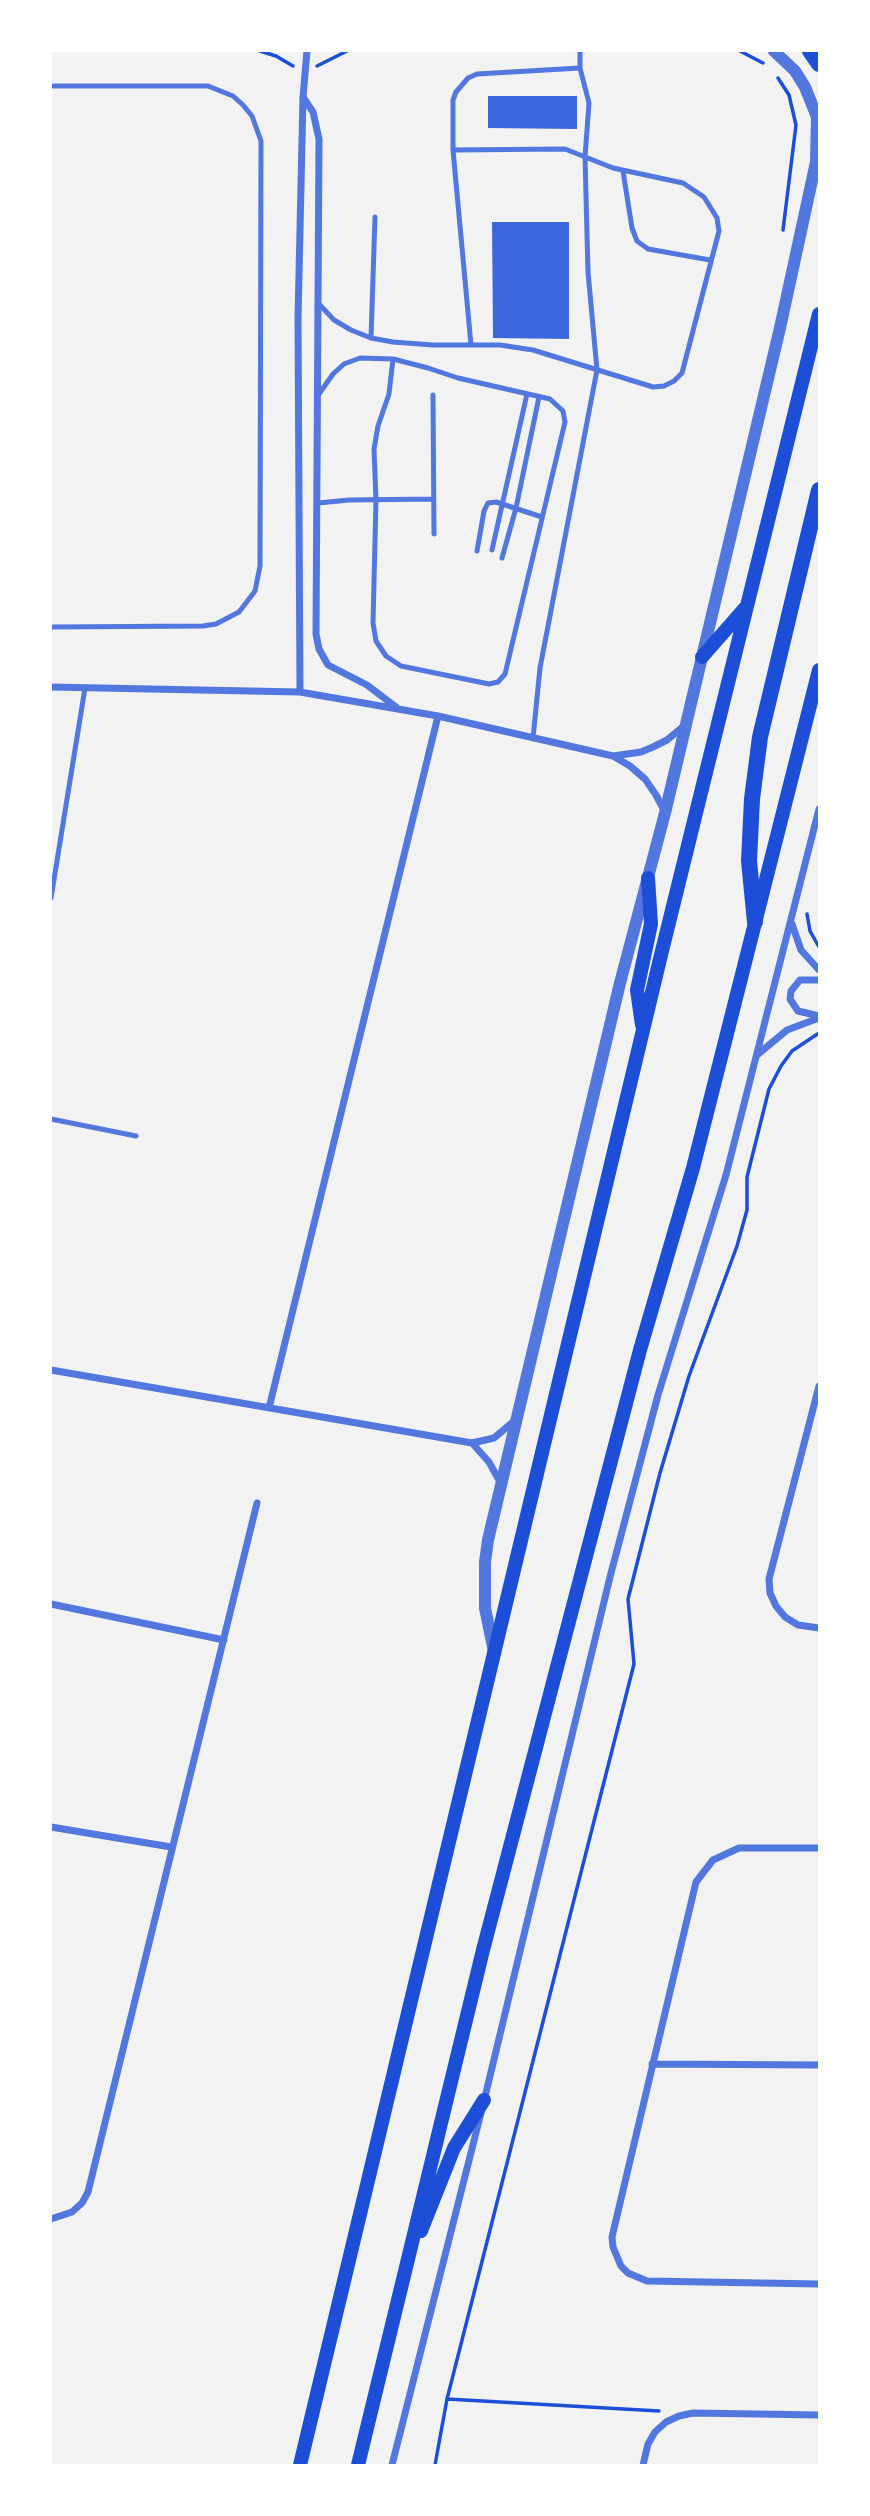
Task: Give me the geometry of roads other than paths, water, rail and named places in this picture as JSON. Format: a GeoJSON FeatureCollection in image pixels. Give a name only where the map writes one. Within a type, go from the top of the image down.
{"type":"FeatureCollection","features":[{"type":"Feature","properties":{"kind":"main road"},"geometry":{"type":"LineString","coordinates":[[810,51],[819,64]]}},
{"type":"Feature","properties":{"kind":"main road"},"geometry":{"type":"LineString","coordinates":[[300,2465],[643,1031],[819,314]]}},
{"type":"Feature","properties":{"kind":"main road"},"geometry":{"type":"LineString","coordinates":[[755,922],[749,861],[752,799],[760,737],[819,490]]}},
{"type":"Feature","properties":{"kind":"main road"},"geometry":{"type":"LineString","coordinates":[[702,657],[748,605]]}},
{"type":"Feature","properties":{"kind":"main road"},"geometry":{"type":"LineString","coordinates":[[358,2465],[489,1923],[640,1350],[692,1168],[819,670]]}},
{"type":"Feature","properties":{"kind":"main road"},"geometry":{"type":"LineString","coordinates":[[643,1031],[637,990],[650,924],[648,878]]}},
{"type":"Feature","properties":{"kind":"main road"},"geometry":{"type":"LineString","coordinates":[[408,2257],[419,2237],[454,2148],[484,2100]]}},
{"type":"Feature","properties":{"kind":"street"},"geometry":{"type":"LineString","coordinates":[[300,692],[298,318],[303,97],[307,51]]}},
{"type":"Feature","properties":{"kind":"street"},"geometry":{"type":"LineString","coordinates":[[494,1653],[488,1630],[484,1585],[488,1540],[620,983],[665,813],[780,328],[816,162],[817,117],[806,87],[795,71],[775,51]]}},
{"type":"Feature","properties":{"kind":"street"},"geometry":{"type":"LineString","coordinates":[[303,97],[313,112],[318,130],[316,634],[319,649],[327,665],[367,685],[397,708]]}},
{"type":"Feature","properties":{"kind":"street"},"geometry":{"type":"LineString","coordinates":[[51,687],[300,692],[439,716],[612,756],[645,779],[665,813]]}},
{"type":"Feature","properties":{"kind":"street"},"geometry":{"type":"LineString","coordinates":[[269,1408],[439,716]]}},
{"type":"Feature","properties":{"kind":"street"},"geometry":{"type":"LineString","coordinates":[[612,756],[641,752],[667,740],[685,726]]}},
{"type":"Feature","properties":{"kind":"street"},"geometry":{"type":"LineString","coordinates":[[392,2465],[484,2100],[610,1577],[658,1395],[726,1175],[819,810]]}},
{"type":"Feature","properties":{"kind":"street"},"geometry":{"type":"LineString","coordinates":[[791,921],[801,950],[819,970]]}},
{"type":"Feature","properties":{"kind":"street"},"geometry":{"type":"LineString","coordinates":[[819,980],[800,981],[794,985],[790,999],[799,1011],[819,1017]]}},
{"type":"Feature","properties":{"kind":"street"},"geometry":{"type":"LineString","coordinates":[[756,1055],[787,1030],[819,1017]]}},
{"type":"Feature","properties":{"kind":"street"},"geometry":{"type":"LineString","coordinates":[[51,1370],[472,1443],[494,1438],[512,1424],[518,1414]]}},
{"type":"Feature","properties":{"kind":"street"},"geometry":{"type":"LineString","coordinates":[[819,1387],[769,1579],[770,1593],[785,1617],[798,1625],[819,1628]]}},
{"type":"Feature","properties":{"kind":"street"},"geometry":{"type":"LineString","coordinates":[[472,1443],[489,1462],[501,1484]]}},
{"type":"Feature","properties":{"kind":"street"},"geometry":{"type":"LineString","coordinates":[[51,2219],[72,2212],[82,2203],[88,2192],[257,1503]]}},
{"type":"Feature","properties":{"kind":"street"},"geometry":{"type":"LineString","coordinates":[[51,1604],[224,1640]]}},
{"type":"Feature","properties":{"kind":"street"},"geometry":{"type":"LineString","coordinates":[[51,1827],[171,1847]]}},
{"type":"Feature","properties":{"kind":"street"},"geometry":{"type":"LineString","coordinates":[[819,1849],[739,1849],[725,1852],[703,1870],[691,1896],[612,2237],[621,2266],[628,2273],[647,2281],[819,2284]]}},
{"type":"Feature","properties":{"kind":"street"},"geometry":{"type":"LineString","coordinates":[[652,2063],[819,2066]]}},
{"type":"Feature","properties":{"kind":"street"},"geometry":{"type":"LineString","coordinates":[[643,2465],[648,2444],[655,2432],[666,2422],[679,2416],[693,2413],[819,2415]]}},
{"type":"Feature","properties":{"kind":"lane"},"geometry":{"type":"LineString","coordinates":[[533,738],[540,668],[597,370],[588,272],[585,157],[589,103],[580,68],[580,51]]}},
{"type":"Feature","properties":{"kind":"lane"},"geometry":{"type":"LineString","coordinates":[[471,345],[453,150],[453,100],[456,92],[468,78],[486,73],[580,68]]}},
{"type":"Feature","properties":{"kind":"lane"},"geometry":{"type":"LineString","coordinates":[[51,86],[208,86],[233,96],[243,105],[252,116],[261,141],[260,566],[255,591],[239,612],[216,624],[51,627]]}},
{"type":"Feature","properties":{"kind":"lane"},"geometry":{"type":"LineString","coordinates":[[319,304],[334,320],[371,338],[413,344],[500,345],[533,350],[653,387],[674,382],[682,373],[719,231],[717,218],[704,197],[683,183],[623,171],[573,151],[557,148],[453,150]]}},
{"type":"Feature","properties":{"kind":"lane"},"geometry":{"type":"LineString","coordinates":[[623,171],[632,228],[637,241],[648,249],[710,260]]}},
{"type":"Feature","properties":{"kind":"lane"},"geometry":{"type":"LineString","coordinates":[[371,338],[375,217]]}},
{"type":"Feature","properties":{"kind":"lane"},"geometry":{"type":"LineString","coordinates":[[319,394],[344,364],[360,358],[393,359],[458,379],[555,402],[565,416],[505,674],[498,682],[489,684],[401,666],[380,650],[373,632],[376,500],[374,449],[378,426],[390,394],[393,359]]}},
{"type":"Feature","properties":{"kind":"lane"},"geometry":{"type":"LineString","coordinates":[[492,550],[527,394]]}},
{"type":"Feature","properties":{"kind":"lane"},"geometry":{"type":"LineString","coordinates":[[433,395],[433,534]]}},
{"type":"Feature","properties":{"kind":"lane"},"geometry":{"type":"LineString","coordinates":[[502,558],[516,508],[539,397]]}},
{"type":"Feature","properties":{"kind":"lane"},"geometry":{"type":"LineString","coordinates":[[318,503],[433,499]]}},
{"type":"Feature","properties":{"kind":"lane"},"geometry":{"type":"LineString","coordinates":[[477,551],[485,507],[492,502],[542,517]]}},
{"type":"Feature","properties":{"kind":"lane"},"geometry":{"type":"LineString","coordinates":[[51,898],[85,688]]}},
{"type":"Feature","properties":{"kind":"lane"},"geometry":{"type":"LineString","coordinates":[[51,1119],[136,1136]]}}]}
